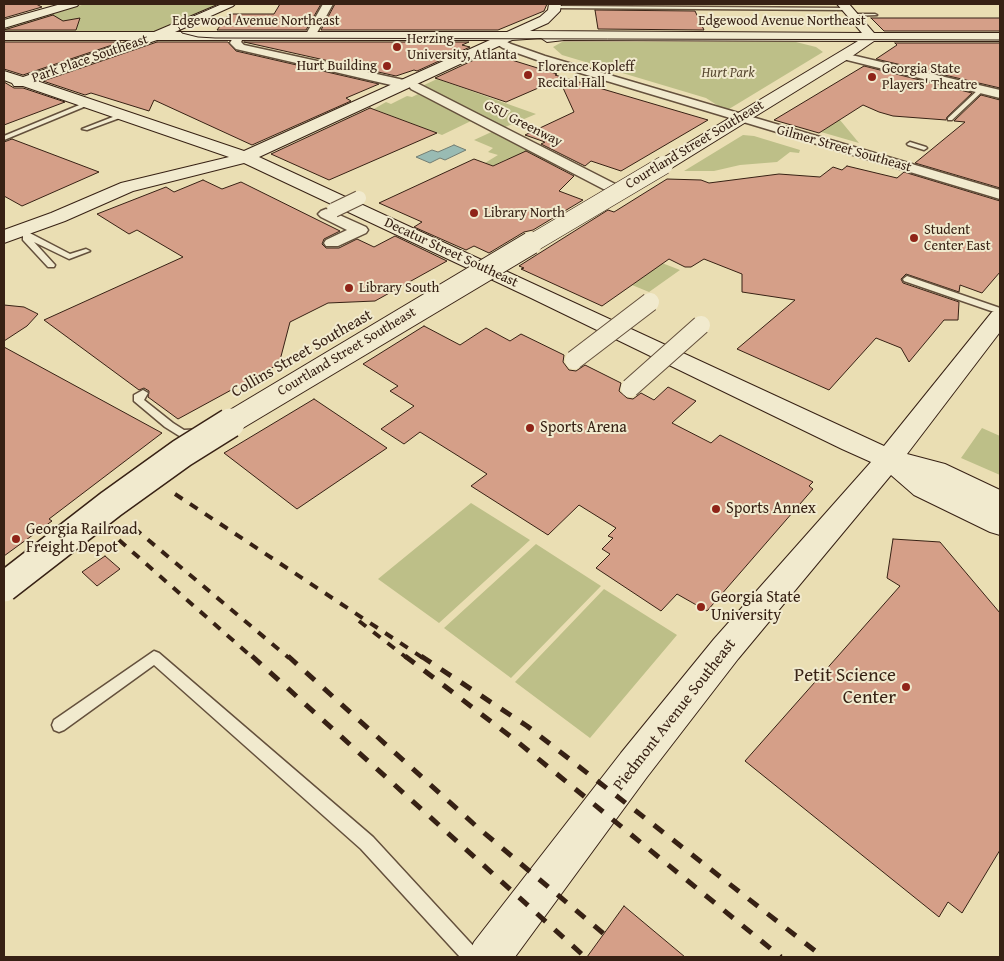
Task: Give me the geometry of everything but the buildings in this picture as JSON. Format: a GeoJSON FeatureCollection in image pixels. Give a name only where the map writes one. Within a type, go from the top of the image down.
{"type":"FeatureCollection","features":[{"type":"Feature","properties":{"kind":"main road"},"geometry":{"type":"LineString","coordinates":[[156,36],[229,4]]}},
{"type":"Feature","properties":{"kind":"main road"},"geometry":{"type":"LineString","coordinates":[[4,24],[64,5]]}},
{"type":"Feature","properties":{"kind":"main road"},"geometry":{"type":"LineString","coordinates":[[9,230],[127,187],[228,163],[245,157],[410,85],[498,38],[544,20],[550,16],[555,6]]}},
{"type":"Feature","properties":{"kind":"main road"},"geometry":{"type":"LineString","coordinates":[[818,37],[843,32],[850,26],[850,11]]}},
{"type":"Feature","properties":{"kind":"main road"},"geometry":{"type":"LineString","coordinates":[[850,11],[868,32],[868,37]]}},
{"type":"Feature","properties":{"kind":"main road","name":"Edgewood Avenue Northeast"},"geometry":{"type":"LineString","coordinates":[[4,36],[552,38],[564,36],[868,37],[984,35],[1000,37]]}},
{"type":"Feature","properties":{"kind":"main road","name":"Park Place Southeast"},"geometry":{"type":"LineString","coordinates":[[4,89],[156,36]]}},
{"type":"Feature","properties":{"kind":"main road"},"geometry":{"type":"LineString","coordinates":[[541,58],[539,51],[544,44],[564,36]]}},
{"type":"Feature","properties":{"kind":"main road"},"geometry":{"type":"LineString","coordinates":[[801,37],[843,56]]}},
{"type":"Feature","properties":{"kind":"main road","name":"Courtland Street Southeast"},"geometry":{"type":"LineString","coordinates":[[4,587],[111,504],[182,453],[296,382],[843,56],[868,40],[868,37]]}},
{"type":"Feature","properties":{"kind":"main road","name":"Decatur Street Southeast"},"geometry":{"type":"LineString","coordinates":[[4,75],[245,157],[481,268],[539,293],[851,443],[888,458],[935,471],[1000,502]]}},
{"type":"Feature","properties":{"kind":"main road","name":"Piedmont Avenue Southeast"},"geometry":{"type":"LineString","coordinates":[[489,957],[634,764],[726,650],[888,458],[1000,317]]}},
{"type":"Feature","properties":{"kind":"main road","name":"Decatur Street Southeast"},"geometry":{"type":"LineString","coordinates":[[888,458],[924,488],[1000,524]]}},
{"type":"Feature","properties":{"kind":"street"},"geometry":{"type":"LineString","coordinates":[[310,36],[328,4]]}},
{"type":"Feature","properties":{"kind":"street","name":"GSU Greenway"},"geometry":{"type":"LineString","coordinates":[[239,36],[235,43],[240,46],[410,85],[616,190]]}},
{"type":"Feature","properties":{"kind":"street","name":"Gilmer Street Southeast"},"geometry":{"type":"LineString","coordinates":[[498,38],[541,58],[1000,196]]}},
{"type":"Feature","properties":{"kind":"street"},"geometry":{"type":"LineString","coordinates":[[843,56],[1000,94]]}},
{"type":"Feature","properties":{"kind":"street"},"geometry":{"type":"LineString","coordinates":[[332,243],[360,230],[326,214],[358,198]]}},
{"type":"Feature","properties":{"kind":"street"},"geometry":{"type":"LineString","coordinates":[[574,360],[650,302]]}},
{"type":"Feature","properties":{"kind":"street"},"geometry":{"type":"LineString","coordinates":[[630,388],[701,325]]}},
{"type":"Feature","properties":{"kind":"lane"},"geometry":{"type":"LineString","coordinates":[[555,6],[779,9],[850,11],[875,15]]}},
{"type":"Feature","properties":{"kind":"lane"},"geometry":{"type":"LineString","coordinates":[[768,9],[772,16]]}},
{"type":"Feature","properties":{"kind":"lane"},"geometry":{"type":"LineString","coordinates":[[779,9],[784,16]]}},
{"type":"Feature","properties":{"kind":"lane"},"geometry":{"type":"LineString","coordinates":[[950,119],[982,89]]}},
{"type":"Feature","properties":{"kind":"lane"},"geometry":{"type":"LineString","coordinates":[[4,138],[89,103]]}},
{"type":"Feature","properties":{"kind":"lane"},"geometry":{"type":"LineString","coordinates":[[86,129],[123,115]]}},
{"type":"Feature","properties":{"kind":"lane"},"geometry":{"type":"LineString","coordinates":[[910,144],[924,148]]}},
{"type":"Feature","properties":{"kind":"lane","name":"Collins Street Southeast"},"geometry":{"type":"LineString","coordinates":[[143,393],[138,396],[139,401],[169,425],[181,433],[191,434],[199,431],[655,169]]}},
{"type":"Feature","properties":{"kind":"lane"},"geometry":{"type":"LineString","coordinates":[[9,230],[69,257],[86,251]]}},
{"type":"Feature","properties":{"kind":"lane"},"geometry":{"type":"LineString","coordinates":[[9,230],[51,265]]}},
{"type":"Feature","properties":{"kind":"lane"},"geometry":{"type":"LineString","coordinates":[[907,278],[1000,311]]}},
{"type":"Feature","properties":{"kind":"lane"},"geometry":{"type":"LineString","coordinates":[[59,725],[154,657],[366,843],[472,957]]}},
{"type":"Feature","properties":{"kind":"green space"},"geometry":{"type":"Polygon","coordinates":[[[85,4],[221,4],[151,33],[4,31],[4,29],[85,4]]]}},
{"type":"Feature","properties":{"kind":"green space","name":"Hurt Park"},"geometry":{"type":"Polygon","coordinates":[[[562,42],[796,42],[816,47],[823,52],[729,109],[720,107],[706,98],[562,55],[553,47],[562,42]]]}},
{"type":"Feature","properties":{"kind":"green space"},"geometry":{"type":"Polygon","coordinates":[[[437,79],[536,114],[503,128],[420,87],[437,79]]]}},
{"type":"Feature","properties":{"kind":"green space"},"geometry":{"type":"Polygon","coordinates":[[[418,94],[471,121],[442,135],[374,109],[386,102],[391,104],[407,96],[412,97],[418,94]]]}},
{"type":"Feature","properties":{"kind":"green space"},"geometry":{"type":"Polygon","coordinates":[[[840,120],[859,143],[821,132],[840,120]]]}},
{"type":"Feature","properties":{"kind":"green space"},"geometry":{"type":"Polygon","coordinates":[[[498,129],[561,162],[555,168],[525,168],[507,159],[493,166],[485,163],[498,155],[488,152],[493,148],[474,140],[498,129]]]}},
{"type":"Feature","properties":{"kind":"green space"},"geometry":{"type":"Polygon","coordinates":[[[743,135],[754,136],[800,150],[799,153],[790,152],[777,162],[740,165],[714,171],[684,171],[743,135]]]}},
{"type":"Feature","properties":{"kind":"green space"},"geometry":{"type":"Polygon","coordinates":[[[662,263],[680,270],[649,292],[632,285],[662,263]]]}},
{"type":"Feature","properties":{"kind":"green space"},"geometry":{"type":"Polygon","coordinates":[[[982,428],[1000,436],[1000,475],[961,458],[982,428]]]}},
{"type":"Feature","properties":{"kind":"green space"},"geometry":{"type":"Polygon","coordinates":[[[471,503],[530,540],[439,623],[378,579],[471,503]]]}},
{"type":"Feature","properties":{"kind":"green space"},"geometry":{"type":"Polygon","coordinates":[[[536,544],[601,586],[511,678],[444,628],[536,544]]]}},
{"type":"Feature","properties":{"kind":"green space"},"geometry":{"type":"Polygon","coordinates":[[[604,589],[677,635],[590,738],[515,682],[604,589]]]}},
{"type":"Feature","properties":{"kind":"water"},"geometry":{"type":"Polygon","coordinates":[[[454,145],[466,150],[445,160],[440,158],[430,163],[416,157],[432,150],[438,152],[454,145]]]}},
{"type":"Feature","properties":{"kind":"tram line"},"geometry":{"type":"LineString","coordinates":[[221,4],[184,20],[178,26],[182,33],[198,37],[215,38],[1000,40]]}},
{"type":"Feature","properties":{"kind":"railway"},"geometry":{"type":"LineString","coordinates":[[175,494],[423,658]]}},
{"type":"Feature","properties":{"kind":"railway"},"geometry":{"type":"LineString","coordinates":[[134,528],[289,658]]}},
{"type":"Feature","properties":{"kind":"railway"},"geometry":{"type":"LineString","coordinates":[[119,540],[253,658]]}},
{"type":"Feature","properties":{"kind":"railway"},"geometry":{"type":"LineString","coordinates":[[359,621],[407,658]]}},
{"type":"Feature","properties":{"kind":"railway"},"geometry":{"type":"LineString","coordinates":[[252,656],[585,957]]}},
{"type":"Feature","properties":{"kind":"railway"},"geometry":{"type":"LineString","coordinates":[[288,656],[476,826],[604,934]]}},
{"type":"Feature","properties":{"kind":"railway"},"geometry":{"type":"LineString","coordinates":[[405,656],[514,739],[781,957]]}},
{"type":"Feature","properties":{"kind":"railway"},"geometry":{"type":"LineString","coordinates":[[421,656],[527,726],[823,957]]}},
{"type":"Feature","properties":{"kind":"place","name":"Herzing University, Atlanta"},"geometry":{"type":"Point","coordinates":[397,47]}},
{"type":"Feature","properties":{"kind":"place","name":"Hurt Building"},"geometry":{"type":"Point","coordinates":[387,66]}},
{"type":"Feature","properties":{"kind":"place","name":"Florence Kopleff Recital Hall"},"geometry":{"type":"Point","coordinates":[528,75]}},
{"type":"Feature","properties":{"kind":"place","name":"Georgia State Players' Theatre"},"geometry":{"type":"Point","coordinates":[872,77]}},
{"type":"Feature","properties":{"kind":"place","name":"Library North"},"geometry":{"type":"Point","coordinates":[474,213]}},
{"type":"Feature","properties":{"kind":"place","name":"Student Center East"},"geometry":{"type":"Point","coordinates":[914,238]}},
{"type":"Feature","properties":{"kind":"place","name":"Library South"},"geometry":{"type":"Point","coordinates":[349,288]}},
{"type":"Feature","properties":{"kind":"place","name":"Sports Arena"},"geometry":{"type":"Point","coordinates":[530,428]}},
{"type":"Feature","properties":{"kind":"place","name":"Sports Annex"},"geometry":{"type":"Point","coordinates":[716,509]}},
{"type":"Feature","properties":{"kind":"place","name":"Georgia Railroad Freight Depot"},"geometry":{"type":"Point","coordinates":[16,539]}},
{"type":"Feature","properties":{"kind":"place","name":"Georgia State University"},"geometry":{"type":"Point","coordinates":[701,607]}},
{"type":"Feature","properties":{"kind":"place","name":"Petit Science Center"},"geometry":{"type":"Point","coordinates":[906,687]}}]}
